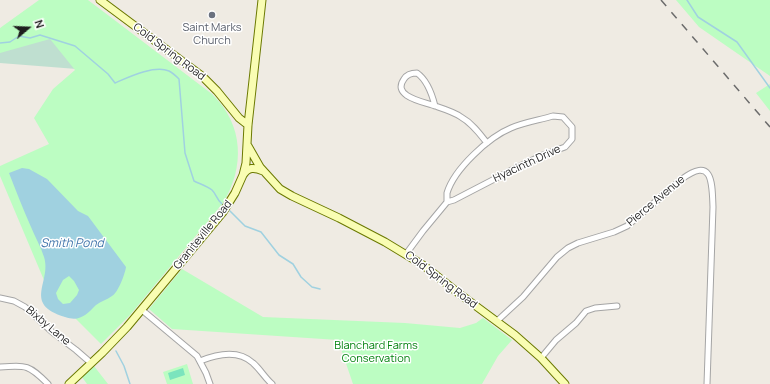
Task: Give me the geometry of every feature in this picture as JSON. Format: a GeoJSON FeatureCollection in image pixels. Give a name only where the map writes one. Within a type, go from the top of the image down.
{"type":"FeatureCollection","features":[{"type":"Feature","properties":{"kind":"street","name":"Cold Spring Road"},"geometry":{"type":"LineString","coordinates":[[100,0],[202,76],[218,91],[239,118],[248,125]]}},
{"type":"Feature","properties":{"kind":"street","name":"Graniteville Road"},"geometry":{"type":"LineString","coordinates":[[69,384],[117,338],[142,310],[223,212],[235,193],[243,175],[248,146],[248,125],[262,0]]}},
{"type":"Feature","properties":{"kind":"street"},"geometry":{"type":"LineString","coordinates":[[435,106],[431,93],[422,76],[417,73],[407,75],[403,80],[401,87],[404,94],[411,99],[435,106],[461,117],[475,129],[487,143]]}},
{"type":"Feature","properties":{"kind":"street"},"geometry":{"type":"LineString","coordinates":[[232,109],[241,114],[250,115]]}},
{"type":"Feature","properties":{"kind":"street","name":"Hyacinth Drive"},"geometry":{"type":"LineString","coordinates":[[406,254],[423,230],[447,202],[454,200],[543,155],[565,147],[572,139],[572,127],[563,117],[553,116],[512,128],[500,134],[487,143],[458,173],[447,193],[447,202]]}},
{"type":"Feature","properties":{"kind":"street","name":"Cold Spring Road"},"geometry":{"type":"LineString","coordinates":[[248,146],[264,172],[280,189],[339,218],[406,254],[423,265],[515,335],[565,384]]}},
{"type":"Feature","properties":{"kind":"street"},"geometry":{"type":"LineString","coordinates":[[243,175],[248,169],[252,168],[264,172]]}},
{"type":"Feature","properties":{"kind":"street","name":"Pierce Avenue"},"geometry":{"type":"LineString","coordinates":[[496,321],[523,297],[557,257],[568,248],[627,226],[690,173],[697,170],[702,170],[708,174],[711,180],[713,207],[706,384]]}},
{"type":"Feature","properties":{"kind":"street","name":"Bixby Lane"},"geometry":{"type":"LineString","coordinates":[[0,298],[14,301],[25,307],[50,332],[76,350],[91,363]]}},
{"type":"Feature","properties":{"kind":"street"},"geometry":{"type":"LineString","coordinates":[[540,358],[556,340],[576,323],[586,311],[595,308],[616,306]]}},
{"type":"Feature","properties":{"kind":"street"},"geometry":{"type":"LineString","coordinates":[[142,310],[197,356],[210,384]]}},
{"type":"Feature","properties":{"kind":"street"},"geometry":{"type":"LineString","coordinates":[[200,361],[214,355],[221,354],[240,356],[252,362],[272,384]]}},
{"type":"Feature","properties":{"kind":"street"},"geometry":{"type":"LineString","coordinates":[[0,368],[21,365],[26,366],[36,372],[48,384]]}},
{"type":"Feature","properties":{"kind":"green space"},"geometry":{"type":"Polygon","coordinates":[[[39,0],[88,0],[212,94],[223,106],[230,119],[238,147],[238,161],[235,175],[223,203],[130,315],[101,344],[49,292],[0,176],[0,166],[49,144],[34,118],[53,89],[75,70],[50,39],[0,53],[0,28],[39,0]]]}},
{"type":"Feature","properties":{"kind":"green space"},"geometry":{"type":"Polygon","coordinates":[[[676,0],[770,0],[770,76],[699,27],[676,0]]]}},
{"type":"Feature","properties":{"kind":"green space"},"geometry":{"type":"Polygon","coordinates":[[[59,31],[115,72],[0,63],[0,39],[59,31]]]}},
{"type":"Feature","properties":{"kind":"green space"},"geometry":{"type":"Polygon","coordinates":[[[770,84],[770,111],[756,93],[770,84]]]}},
{"type":"Feature","properties":{"kind":"green space","name":"Blanchard Farms Conservation"},"geometry":{"type":"Polygon","coordinates":[[[182,269],[263,317],[405,323],[460,328],[476,323],[483,318],[512,340],[498,356],[482,384],[353,384],[338,340],[172,329],[149,309],[182,269]]]}},
{"type":"Feature","properties":{"kind":"green space"},"geometry":{"type":"Polygon","coordinates":[[[187,364],[193,384],[167,384],[163,372],[187,364]]]}},
{"type":"Feature","properties":{"kind":"green space"},"geometry":{"type":"Polygon","coordinates":[[[94,366],[108,384],[87,384],[82,377],[94,366]]]}},
{"type":"Feature","properties":{"kind":"green space"},"geometry":{"type":"Polygon","coordinates":[[[183,368],[185,375],[170,380],[168,373],[183,368]]]}},
{"type":"Feature","properties":{"kind":"water","name":"Smith Pond"},"geometry":{"type":"Polygon","coordinates":[[[22,168],[29,169],[47,179],[78,211],[88,216],[126,267],[117,291],[82,317],[75,319],[65,317],[52,312],[45,306],[41,292],[45,275],[44,257],[9,173],[22,168]],[[69,276],[63,280],[56,293],[58,299],[63,304],[70,303],[77,295],[79,290],[69,276]]]}},
{"type":"Feature","properties":{"kind":"waterway"},"geometry":{"type":"LineString","coordinates":[[687,0],[698,17],[737,42],[770,88]]}},
{"type":"Feature","properties":{"kind":"waterway"},"geometry":{"type":"LineString","coordinates":[[0,43],[10,42],[19,36],[30,38],[40,35],[75,46],[108,74],[115,83],[134,75],[149,71],[163,70],[172,73],[179,79],[185,153],[194,181],[212,190],[222,204]]}},
{"type":"Feature","properties":{"kind":"waterway"},"geometry":{"type":"LineString","coordinates":[[230,211],[245,226],[261,232],[279,255],[293,264],[301,277],[312,287],[320,289]]}},
{"type":"Feature","properties":{"kind":"waterway"},"geometry":{"type":"LineString","coordinates":[[116,351],[124,366],[130,384]]}},
{"type":"Feature","properties":{"kind":"railway"},"geometry":{"type":"LineString","coordinates":[[661,0],[770,127]]}},
{"type":"Feature","properties":{"kind":"place","name":"Saint Marks Church"},"geometry":{"type":"Point","coordinates":[212,15]}}]}
